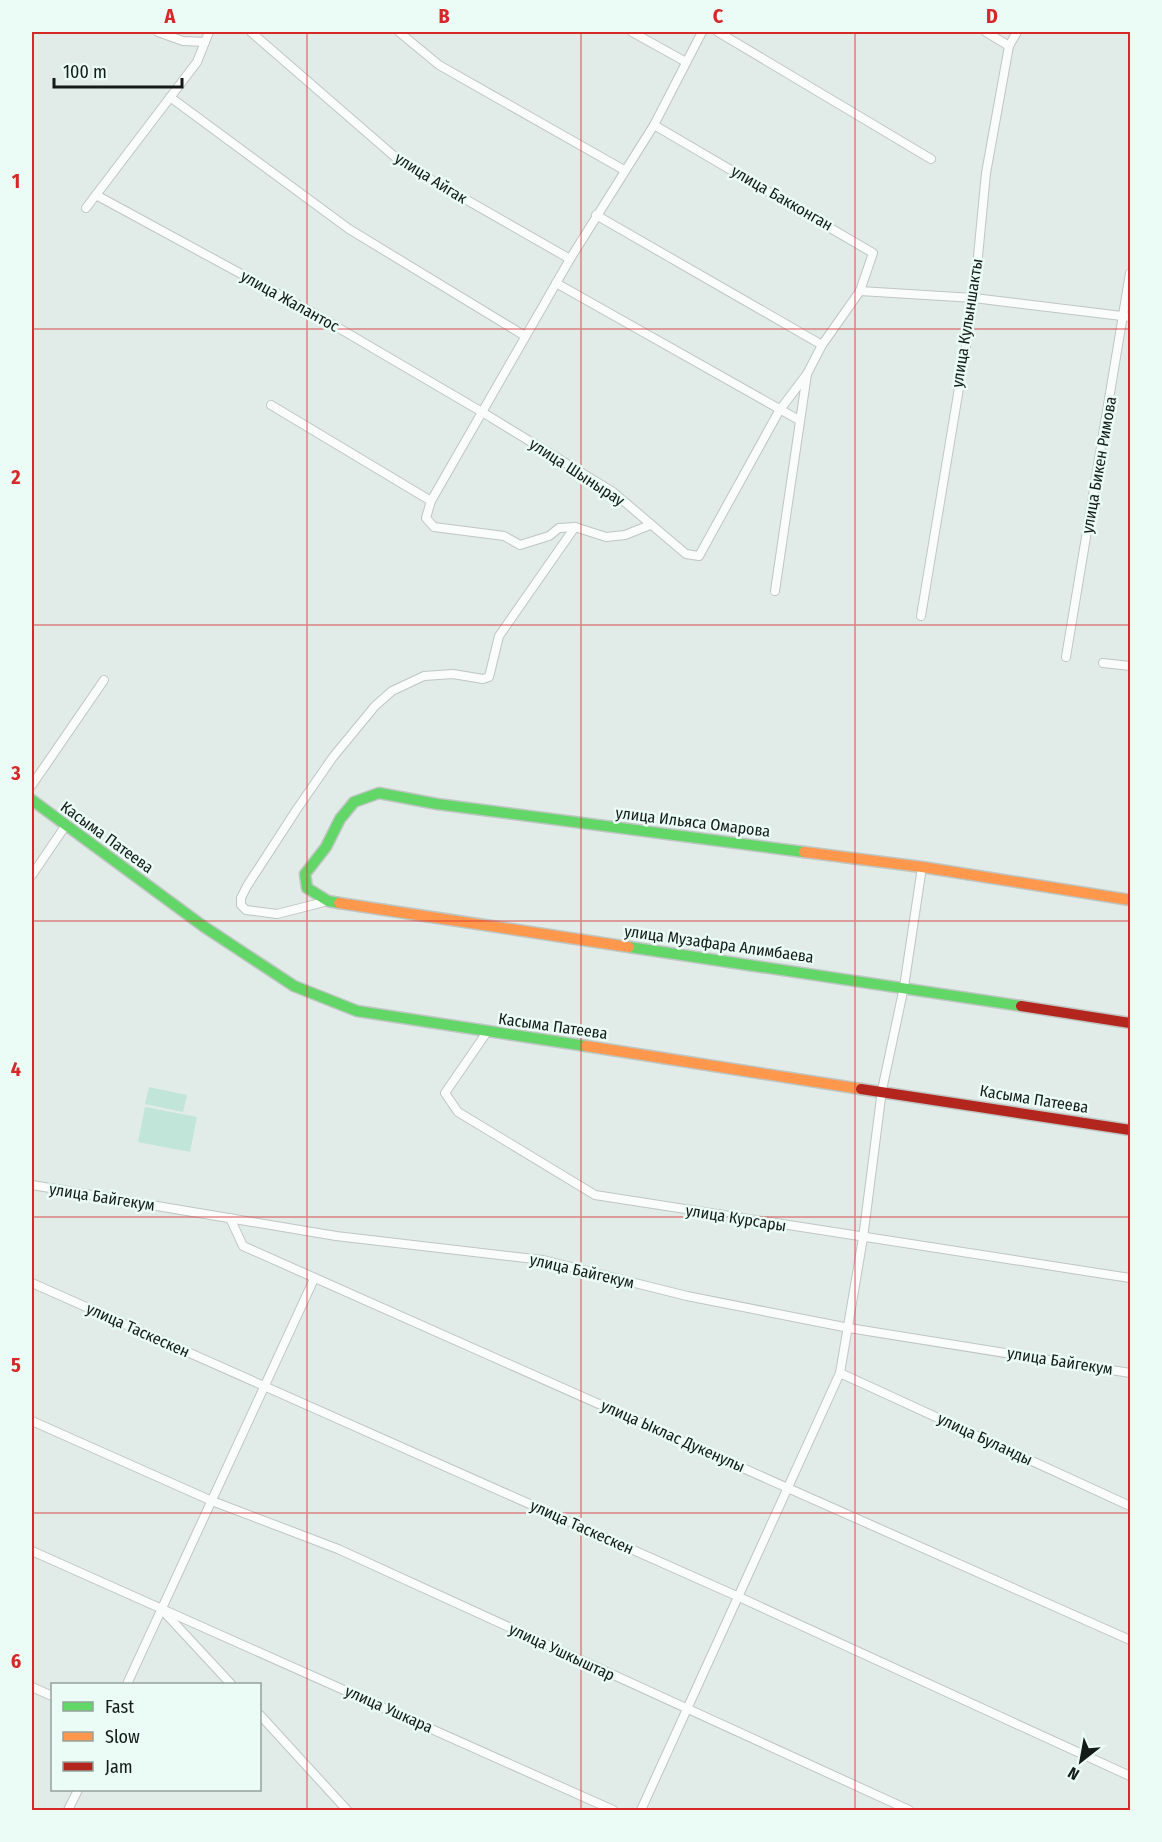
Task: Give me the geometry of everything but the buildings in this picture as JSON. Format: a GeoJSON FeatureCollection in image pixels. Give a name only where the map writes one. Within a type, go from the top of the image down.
{"type":"FeatureCollection","features":[{"type":"Feature","properties":{"kind":"street"},"geometry":{"type":"LineString","coordinates":[[158,32],[183,41],[205,42]]}},
{"type":"Feature","properties":{"kind":"street"},"geometry":{"type":"LineString","coordinates":[[86,208],[197,62],[209,32]]}},
{"type":"Feature","properties":{"kind":"street","name":"улица Айгак"},"geometry":{"type":"LineString","coordinates":[[251,32],[402,163],[570,259]]}},
{"type":"Feature","properties":{"kind":"street"},"geometry":{"type":"LineString","coordinates":[[399,32],[439,65],[624,170]]}},
{"type":"Feature","properties":{"kind":"street"},"geometry":{"type":"LineString","coordinates":[[632,32],[686,62]]}},
{"type":"Feature","properties":{"kind":"street"},"geometry":{"type":"LineString","coordinates":[[650,525],[625,535],[606,537],[575,527],[559,528],[549,536],[520,545],[504,536],[434,527],[426,518],[431,501],[525,336],[596,215],[654,125],[702,32]]}},
{"type":"Feature","properties":{"kind":"street"},"geometry":{"type":"LineString","coordinates":[[718,32],[931,159]]}},
{"type":"Feature","properties":{"kind":"street"},"geometry":{"type":"LineString","coordinates":[[986,32],[1009,46]]}},
{"type":"Feature","properties":{"kind":"street","name":"улица Кулыншакты"},"geometry":{"type":"LineString","coordinates":[[921,616],[974,298],[986,173],[1009,46],[1017,32]]}},
{"type":"Feature","properties":{"kind":"street"},"geometry":{"type":"LineString","coordinates":[[170,97],[349,229],[525,336]]}},
{"type":"Feature","properties":{"kind":"street","name":"улица Бакконган"},"geometry":{"type":"LineString","coordinates":[[654,125],[873,253],[860,291]]}},
{"type":"Feature","properties":{"kind":"street","name":"улица Жалантос"},"geometry":{"type":"LineString","coordinates":[[96,195],[312,313],[482,412]]}},
{"type":"Feature","properties":{"kind":"street"},"geometry":{"type":"LineString","coordinates":[[596,215],[822,345]]}},
{"type":"Feature","properties":{"kind":"street","name":"улица Бикен Римова"},"geometry":{"type":"LineString","coordinates":[[1066,657],[1127,316],[1131,273]]}},
{"type":"Feature","properties":{"kind":"street"},"geometry":{"type":"LineString","coordinates":[[556,283],[779,411],[800,420]]}},
{"type":"Feature","properties":{"kind":"street"},"geometry":{"type":"LineString","coordinates":[[779,411],[807,374],[822,345],[860,291],[974,298],[1127,316]]}},
{"type":"Feature","properties":{"kind":"street"},"geometry":{"type":"LineString","coordinates":[[775,591],[807,374]]}},
{"type":"Feature","properties":{"kind":"street"},"geometry":{"type":"LineString","coordinates":[[271,405],[431,501]]}},
{"type":"Feature","properties":{"kind":"street","name":"улица Шынырау"},"geometry":{"type":"LineString","coordinates":[[482,412],[614,492],[686,554],[699,556],[779,411]]}},
{"type":"Feature","properties":{"kind":"street"},"geometry":{"type":"LineString","coordinates":[[328,901],[277,914],[246,910],[241,905],[241,898],[247,886],[297,809],[375,706],[392,691],[424,676],[453,674],[483,679],[489,677],[499,636],[575,527]]}},
{"type":"Feature","properties":{"kind":"street"},"geometry":{"type":"LineString","coordinates":[[1103,663],[1131,666]]}},
{"type":"Feature","properties":{"kind":"street"},"geometry":{"type":"LineString","coordinates":[[32,785],[104,680]]}},
{"type":"Feature","properties":{"kind":"street","name":"улица Ильяса Омарова"},"geometry":{"type":"LineString","coordinates":[[307,888],[305,873],[326,847],[340,819],[354,802],[379,793],[437,804],[922,867],[1131,900]]}},
{"type":"Feature","properties":{"kind":"street","name":"Касыма Патеева"},"geometry":{"type":"LineString","coordinates":[[32,800],[203,926],[294,986],[357,1011],[486,1032],[882,1089],[1131,1130]]}},
{"type":"Feature","properties":{"kind":"street"},"geometry":{"type":"LineString","coordinates":[[32,874],[66,825]]}},
{"type":"Feature","properties":{"kind":"street"},"geometry":{"type":"LineString","coordinates":[[641,1810],[840,1372],[863,1238],[882,1089],[904,987],[922,867]]}},
{"type":"Feature","properties":{"kind":"street","name":"улица Музафара Алимбаева"},"geometry":{"type":"LineString","coordinates":[[307,888],[328,901],[1131,1023]]}},
{"type":"Feature","properties":{"kind":"street","name":"улица Курсары"},"geometry":{"type":"LineString","coordinates":[[486,1032],[445,1092],[458,1112],[595,1195],[1131,1278]]}},
{"type":"Feature","properties":{"kind":"street","name":"улица Байгекум"},"geometry":{"type":"LineString","coordinates":[[32,1185],[336,1236],[543,1260],[687,1296],[849,1328],[1131,1373]]}},
{"type":"Feature","properties":{"kind":"street","name":"улица Ыклас Дукенулы"},"geometry":{"type":"LineString","coordinates":[[230,1218],[243,1246],[1131,1640]]}},
{"type":"Feature","properties":{"kind":"street"},"geometry":{"type":"LineString","coordinates":[[127,1683],[163,1611],[314,1279]]}},
{"type":"Feature","properties":{"kind":"street","name":"улица Таскескен"},"geometry":{"type":"LineString","coordinates":[[32,1283],[739,1597],[1131,1776]]}},
{"type":"Feature","properties":{"kind":"street","name":"улица Буланды"},"geometry":{"type":"LineString","coordinates":[[840,1372],[1131,1506]]}},
{"type":"Feature","properties":{"kind":"street","name":"улица Ушкыштар"},"geometry":{"type":"LineString","coordinates":[[32,1421],[212,1501],[338,1549],[909,1810]]}},
{"type":"Feature","properties":{"kind":"street","name":"улица Ушкара"},"geometry":{"type":"LineString","coordinates":[[32,1551],[613,1810]]}},
{"type":"Feature","properties":{"kind":"street"},"geometry":{"type":"LineString","coordinates":[[163,1611],[230,1683]]}},
{"type":"Feature","properties":{"kind":"street"},"geometry":{"type":"LineString","coordinates":[[32,1687],[51,1696]]}},
{"type":"Feature","properties":{"kind":"street"},"geometry":{"type":"LineString","coordinates":[[261,1717],[347,1810]]}},
{"type":"Feature","properties":{"kind":"street"},"geometry":{"type":"LineString","coordinates":[[68,1810],[78,1791]]}},
{"type":"Feature","properties":{"kind":"green space"},"geometry":{"type":"Polygon","coordinates":[[[149,1087],[187,1095],[183,1112],[145,1104],[149,1087]]]}},
{"type":"Feature","properties":{"kind":"green space"},"geometry":{"type":"Polygon","coordinates":[[[145,1107],[197,1117],[190,1152],[138,1142],[145,1107]]]}},
{"type":"Feature","properties":{"kind":"traffic: fast"},"geometry":{"type":"LineString","coordinates":[[339,903],[328,901],[307,888],[305,874],[326,847],[340,819],[354,802],[379,793],[437,804],[804,852]]}},
{"type":"Feature","properties":{"kind":"traffic: fast"},"geometry":{"type":"LineString","coordinates":[[32,800],[203,926],[294,986],[357,1011],[586,1046]]}},
{"type":"Feature","properties":{"kind":"traffic: fast"},"geometry":{"type":"LineString","coordinates":[[629,947],[1021,1006]]}},
{"type":"Feature","properties":{"kind":"traffic: slow"},"geometry":{"type":"LineString","coordinates":[[804,852],[922,867],[1130,900]]}},
{"type":"Feature","properties":{"kind":"traffic: slow"},"geometry":{"type":"LineString","coordinates":[[339,903],[629,947]]}},
{"type":"Feature","properties":{"kind":"traffic: slow"},"geometry":{"type":"LineString","coordinates":[[586,1046],[861,1089]]}},
{"type":"Feature","properties":{"kind":"traffic: jam"},"geometry":{"type":"LineString","coordinates":[[1021,1006],[1130,1023]]}},
{"type":"Feature","properties":{"kind":"traffic: jam"},"geometry":{"type":"LineString","coordinates":[[861,1089],[1130,1130]]}}]}
